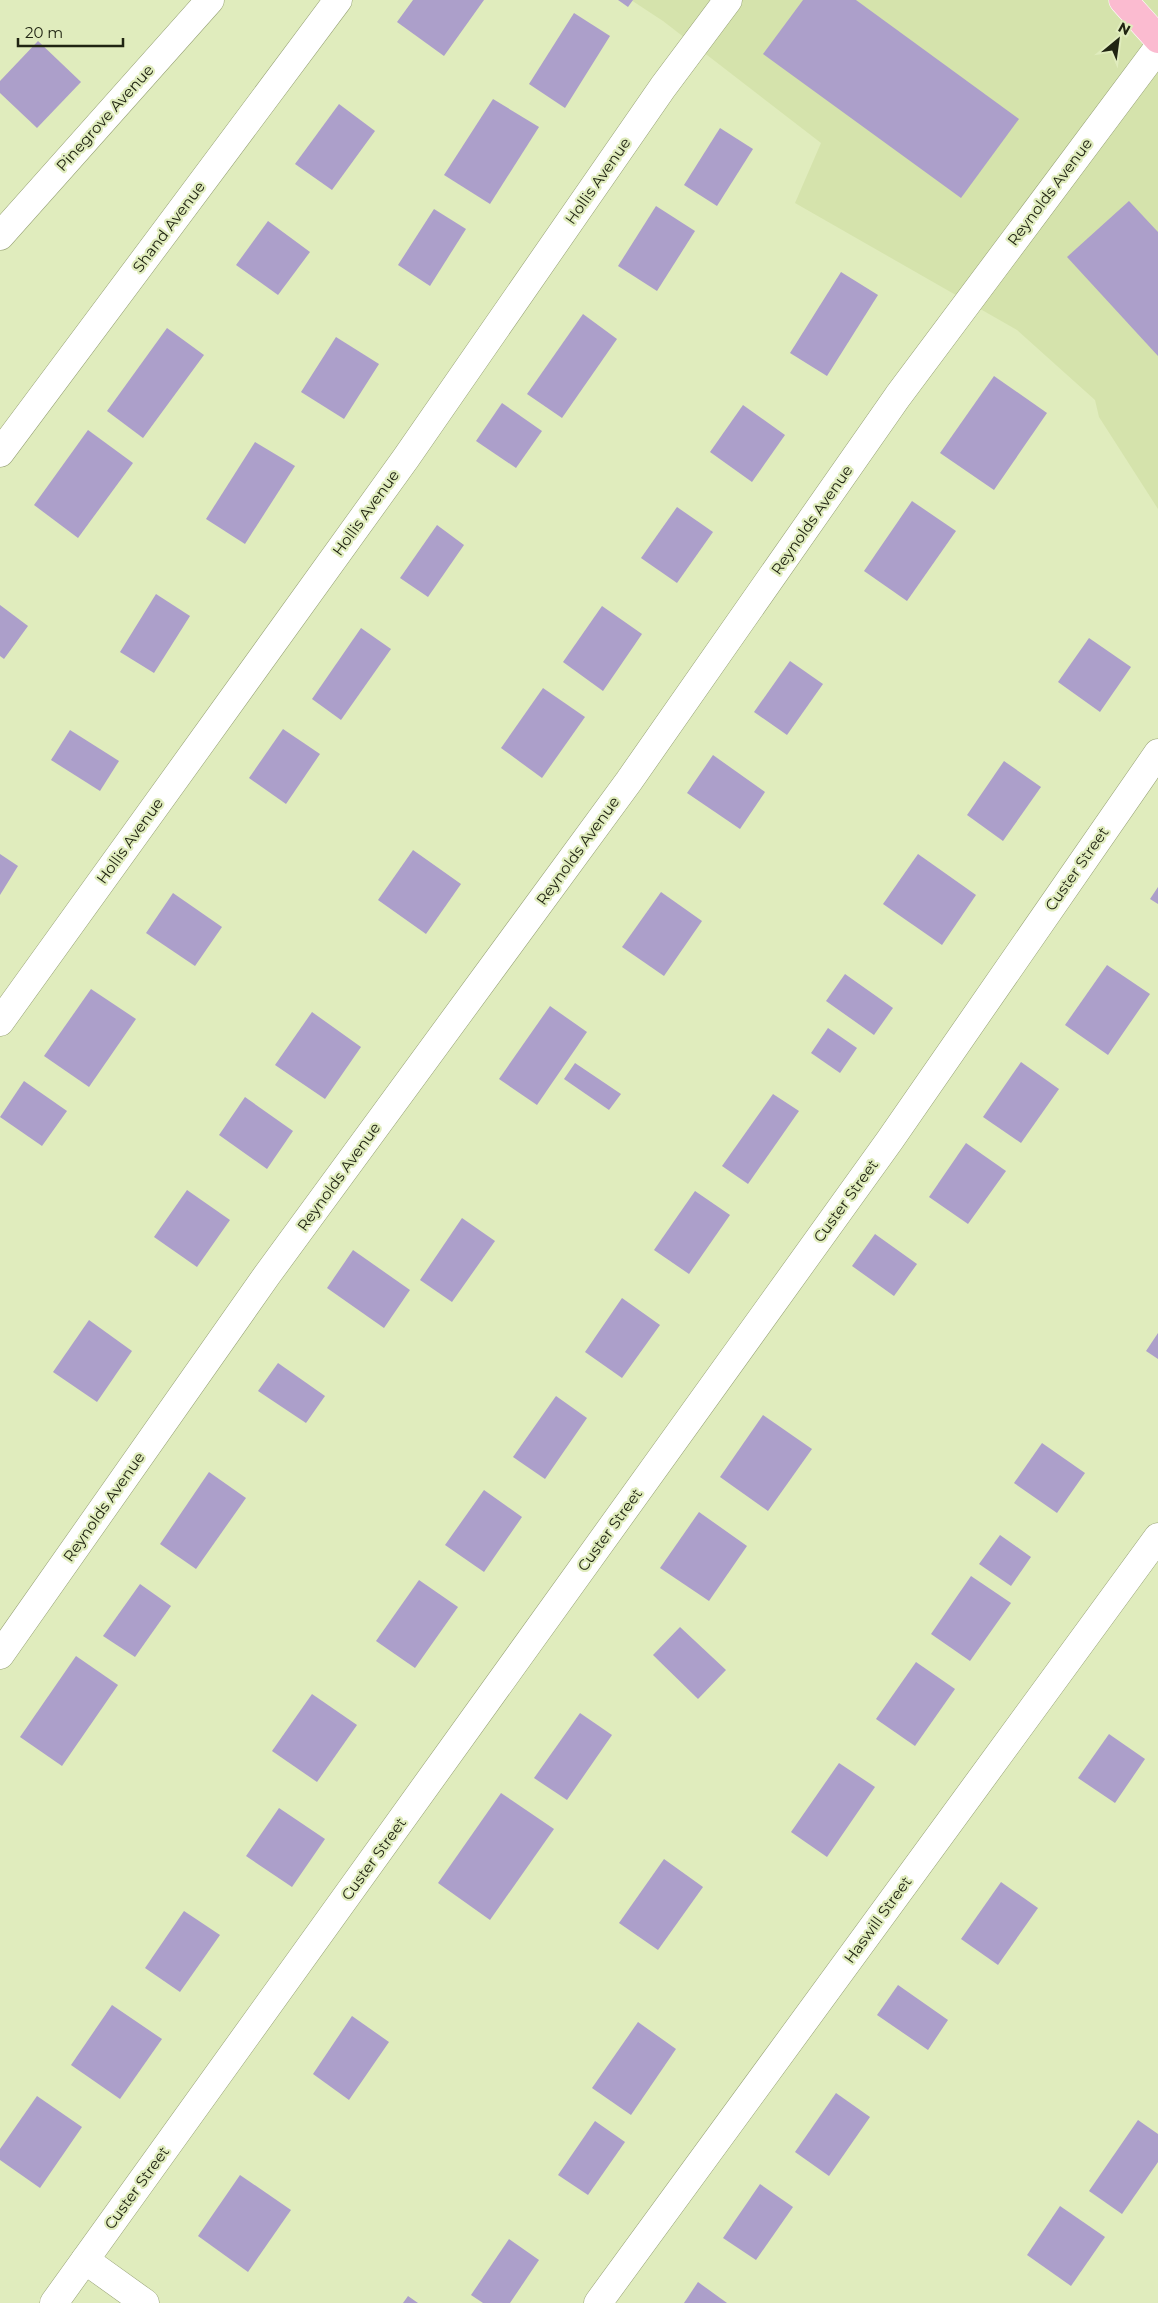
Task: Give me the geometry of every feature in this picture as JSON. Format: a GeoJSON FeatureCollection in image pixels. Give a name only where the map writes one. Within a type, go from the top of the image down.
{"type":"FeatureCollection","features":[{"type":"Feature","properties":{"kind":"main road"},"geometry":{"type":"LineString","coordinates":[[1123,0],[1158,39]]}},
{"type":"Feature","properties":{"kind":"street","name":"Pinegrove Avenue"},"geometry":{"type":"LineString","coordinates":[[0,236],[210,0]]}},
{"type":"Feature","properties":{"kind":"street","name":"Shand Avenue"},"geometry":{"type":"LineString","coordinates":[[0,453],[338,0]]}},
{"type":"Feature","properties":{"kind":"street","name":"Hollis Avenue"},"geometry":{"type":"LineString","coordinates":[[0,1022],[406,458],[663,87],[728,0]]}},
{"type":"Feature","properties":{"kind":"street","name":"Reynolds Avenue"},"geometry":{"type":"LineString","coordinates":[[0,1655],[267,1275],[629,781],[898,396],[1158,48]]}},
{"type":"Feature","properties":{"kind":"street","name":"Custer Street"},"geometry":{"type":"LineString","coordinates":[[54,2303],[884,1148],[1158,752]]}},
{"type":"Feature","properties":{"kind":"street","name":"Haswill Street"},"geometry":{"type":"LineString","coordinates":[[598,2303],[1158,1537]]}},
{"type":"Feature","properties":{"kind":"street"},"geometry":{"type":"LineString","coordinates":[[86,2260],[145,2303]]}},
{"type":"Feature","properties":{"kind":"shaded area"},"geometry":{"type":"Polygon","coordinates":[[[631,0],[1158,0],[1158,509],[1099,417],[1095,400],[1017,330],[795,203],[821,143],[663,21],[631,0]]]}},
{"type":"Feature","properties":{"kind":"building"},"geometry":{"type":"Polygon","coordinates":[[[413,0],[484,0],[444,56],[397,22],[413,0]]]}},
{"type":"Feature","properties":{"kind":"building"},"geometry":{"type":"Polygon","coordinates":[[[618,0],[633,0],[628,7],[618,0]]]}},
{"type":"Feature","properties":{"kind":"building"},"geometry":{"type":"Polygon","coordinates":[[[803,0],[856,0],[1019,119],[961,198],[763,54],[803,0]]]}},
{"type":"Feature","properties":{"kind":"building"},"geometry":{"type":"Polygon","coordinates":[[[574,13],[610,36],[565,108],[529,84],[574,13]]]}},
{"type":"Feature","properties":{"kind":"building"},"geometry":{"type":"Polygon","coordinates":[[[38,41],[81,82],[37,128],[0,93],[0,81],[38,41]]]}},
{"type":"Feature","properties":{"kind":"building"},"geometry":{"type":"Polygon","coordinates":[[[493,99],[539,127],[490,204],[444,175],[493,99]]]}},
{"type":"Feature","properties":{"kind":"building"},"geometry":{"type":"Polygon","coordinates":[[[339,104],[375,131],[332,190],[295,164],[339,104]]]}},
{"type":"Feature","properties":{"kind":"building"},"geometry":{"type":"Polygon","coordinates":[[[720,128],[753,149],[717,206],[684,185],[720,128]]]}},
{"type":"Feature","properties":{"kind":"building"},"geometry":{"type":"Polygon","coordinates":[[[1129,201],[1158,232],[1158,356],[1067,257],[1129,201]]]}},
{"type":"Feature","properties":{"kind":"building"},"geometry":{"type":"Polygon","coordinates":[[[656,206],[695,231],[657,291],[618,266],[656,206]]]}},
{"type":"Feature","properties":{"kind":"building"},"geometry":{"type":"Polygon","coordinates":[[[434,209],[466,229],[430,286],[398,265],[434,209]]]}},
{"type":"Feature","properties":{"kind":"building"},"geometry":{"type":"Polygon","coordinates":[[[268,221],[310,252],[278,295],[236,265],[268,221]]]}},
{"type":"Feature","properties":{"kind":"building"},"geometry":{"type":"Polygon","coordinates":[[[841,272],[878,295],[827,376],[790,353],[841,272]]]}},
{"type":"Feature","properties":{"kind":"building"},"geometry":{"type":"Polygon","coordinates":[[[583,314],[617,339],[562,418],[527,394],[583,314]]]}},
{"type":"Feature","properties":{"kind":"building"},"geometry":{"type":"Polygon","coordinates":[[[167,328],[204,355],[143,438],[107,411],[167,328]]]}},
{"type":"Feature","properties":{"kind":"building"},"geometry":{"type":"Polygon","coordinates":[[[336,337],[379,364],[344,419],[301,392],[336,337]]]}},
{"type":"Feature","properties":{"kind":"building"},"geometry":{"type":"Polygon","coordinates":[[[994,376],[1047,413],[994,490],[940,453],[994,376]]]}},
{"type":"Feature","properties":{"kind":"building"},"geometry":{"type":"Polygon","coordinates":[[[502,403],[542,431],[516,468],[476,441],[502,403]]]}},
{"type":"Feature","properties":{"kind":"building"},"geometry":{"type":"Polygon","coordinates":[[[743,405],[785,435],[752,482],[710,452],[743,405]]]}},
{"type":"Feature","properties":{"kind":"building"},"geometry":{"type":"Polygon","coordinates":[[[88,430],[133,463],[78,538],[34,505],[88,430]]]}},
{"type":"Feature","properties":{"kind":"building"},"geometry":{"type":"Polygon","coordinates":[[[255,442],[295,466],[245,544],[206,519],[255,442]]]}},
{"type":"Feature","properties":{"kind":"building"},"geometry":{"type":"Polygon","coordinates":[[[912,501],[956,531],[907,601],[864,571],[912,501]]]}},
{"type":"Feature","properties":{"kind":"building"},"geometry":{"type":"Polygon","coordinates":[[[677,507],[713,532],[677,583],[641,558],[677,507]]]}},
{"type":"Feature","properties":{"kind":"building"},"geometry":{"type":"Polygon","coordinates":[[[437,525],[464,545],[428,597],[400,578],[437,525]]]}},
{"type":"Feature","properties":{"kind":"building"},"geometry":{"type":"Polygon","coordinates":[[[156,594],[190,616],[154,673],[120,652],[156,594]]]}},
{"type":"Feature","properties":{"kind":"building"},"geometry":{"type":"Polygon","coordinates":[[[0,605],[28,626],[4,659],[0,656],[0,605]]]}},
{"type":"Feature","properties":{"kind":"building"},"geometry":{"type":"Polygon","coordinates":[[[602,606],[642,634],[603,691],[563,662],[602,606]]]}},
{"type":"Feature","properties":{"kind":"building"},"geometry":{"type":"Polygon","coordinates":[[[361,628],[391,649],[341,720],[312,699],[361,628]]]}},
{"type":"Feature","properties":{"kind":"building"},"geometry":{"type":"Polygon","coordinates":[[[1089,638],[1131,667],[1100,712],[1058,682],[1089,638]]]}},
{"type":"Feature","properties":{"kind":"building"},"geometry":{"type":"Polygon","coordinates":[[[790,661],[823,684],[787,735],[754,712],[790,661]]]}},
{"type":"Feature","properties":{"kind":"building"},"geometry":{"type":"Polygon","coordinates":[[[543,688],[585,717],[542,778],[501,748],[543,688]]]}},
{"type":"Feature","properties":{"kind":"building"},"geometry":{"type":"Polygon","coordinates":[[[283,729],[320,754],[286,804],[249,778],[283,729]]]}},
{"type":"Feature","properties":{"kind":"building"},"geometry":{"type":"Polygon","coordinates":[[[70,730],[119,761],[100,791],[51,760],[70,730]]]}},
{"type":"Feature","properties":{"kind":"building"},"geometry":{"type":"Polygon","coordinates":[[[713,755],[765,792],[740,829],[687,793],[713,755]]]}},
{"type":"Feature","properties":{"kind":"building"},"geometry":{"type":"Polygon","coordinates":[[[1004,761],[1041,787],[1003,841],[967,815],[1004,761]]]}},
{"type":"Feature","properties":{"kind":"building"},"geometry":{"type":"Polygon","coordinates":[[[413,850],[461,884],[426,934],[378,900],[413,850]]]}},
{"type":"Feature","properties":{"kind":"building"},"geometry":{"type":"Polygon","coordinates":[[[0,854],[18,866],[0,895],[0,854]]]}},
{"type":"Feature","properties":{"kind":"building"},"geometry":{"type":"Polygon","coordinates":[[[918,854],[976,895],[942,945],[883,904],[918,854]]]}},
{"type":"Feature","properties":{"kind":"building"},"geometry":{"type":"Polygon","coordinates":[[[1158,887],[1158,904],[1150,899],[1158,887]]]}},
{"type":"Feature","properties":{"kind":"building"},"geometry":{"type":"Polygon","coordinates":[[[661,892],[702,921],[664,976],[622,947],[661,892]]]}},
{"type":"Feature","properties":{"kind":"building"},"geometry":{"type":"Polygon","coordinates":[[[173,893],[222,927],[195,966],[146,933],[173,893]]]}},
{"type":"Feature","properties":{"kind":"building"},"geometry":{"type":"Polygon","coordinates":[[[1107,965],[1150,994],[1108,1055],[1065,1025],[1107,965]]]}},
{"type":"Feature","properties":{"kind":"building"},"geometry":{"type":"Polygon","coordinates":[[[845,974],[893,1008],[874,1035],[826,1001],[845,974]]]}},
{"type":"Feature","properties":{"kind":"building"},"geometry":{"type":"Polygon","coordinates":[[[91,989],[136,1019],[89,1087],[44,1056],[91,989]]]}},
{"type":"Feature","properties":{"kind":"building"},"geometry":{"type":"Polygon","coordinates":[[[550,1006],[587,1032],[537,1105],[499,1079],[550,1006]]]}},
{"type":"Feature","properties":{"kind":"building"},"geometry":{"type":"Polygon","coordinates":[[[312,1012],[361,1047],[325,1099],[275,1065],[312,1012]]]}},
{"type":"Feature","properties":{"kind":"building"},"geometry":{"type":"Polygon","coordinates":[[[828,1028],[857,1048],[840,1073],[811,1053],[828,1028]]]}},
{"type":"Feature","properties":{"kind":"building"},"geometry":{"type":"Polygon","coordinates":[[[1021,1062],[1059,1089],[1021,1143],[983,1117],[1021,1062]]]}},
{"type":"Feature","properties":{"kind":"building"},"geometry":{"type":"Polygon","coordinates":[[[575,1063],[621,1094],[609,1110],[564,1079],[575,1063]]]}},
{"type":"Feature","properties":{"kind":"building"},"geometry":{"type":"Polygon","coordinates":[[[24,1081],[67,1111],[42,1146],[0,1117],[24,1081]]]}},
{"type":"Feature","properties":{"kind":"building"},"geometry":{"type":"Polygon","coordinates":[[[773,1094],[799,1111],[748,1184],[722,1166],[773,1094]]]}},
{"type":"Feature","properties":{"kind":"building"},"geometry":{"type":"Polygon","coordinates":[[[245,1097],[293,1131],[267,1169],[219,1135],[245,1097]]]}},
{"type":"Feature","properties":{"kind":"building"},"geometry":{"type":"Polygon","coordinates":[[[966,1143],[1006,1171],[968,1224],[929,1197],[966,1143]]]}},
{"type":"Feature","properties":{"kind":"building"},"geometry":{"type":"Polygon","coordinates":[[[187,1190],[230,1220],[197,1267],[154,1237],[187,1190]]]}},
{"type":"Feature","properties":{"kind":"building"},"geometry":{"type":"Polygon","coordinates":[[[695,1191],[730,1215],[689,1274],[654,1250],[695,1191]]]}},
{"type":"Feature","properties":{"kind":"building"},"geometry":{"type":"Polygon","coordinates":[[[462,1218],[495,1241],[452,1302],[420,1280],[462,1218]]]}},
{"type":"Feature","properties":{"kind":"building"},"geometry":{"type":"Polygon","coordinates":[[[875,1234],[917,1264],[894,1296],[852,1266],[875,1234]]]}},
{"type":"Feature","properties":{"kind":"building"},"geometry":{"type":"Polygon","coordinates":[[[353,1250],[410,1290],[384,1328],[327,1288],[353,1250]]]}},
{"type":"Feature","properties":{"kind":"building"},"geometry":{"type":"Polygon","coordinates":[[[622,1298],[660,1325],[622,1378],[585,1352],[622,1298]]]}},
{"type":"Feature","properties":{"kind":"building"},"geometry":{"type":"Polygon","coordinates":[[[89,1320],[132,1351],[97,1402],[53,1372],[89,1320]]]}},
{"type":"Feature","properties":{"kind":"building"},"geometry":{"type":"Polygon","coordinates":[[[1158,1333],[1158,1359],[1146,1351],[1158,1333]]]}},
{"type":"Feature","properties":{"kind":"building"},"geometry":{"type":"Polygon","coordinates":[[[278,1363],[325,1396],[306,1423],[258,1391],[278,1363]]]}},
{"type":"Feature","properties":{"kind":"building"},"geometry":{"type":"Polygon","coordinates":[[[556,1396],[587,1418],[545,1479],[513,1457],[556,1396]]]}},
{"type":"Feature","properties":{"kind":"building"},"geometry":{"type":"Polygon","coordinates":[[[763,1415],[812,1449],[768,1511],[720,1477],[763,1415]]]}},
{"type":"Feature","properties":{"kind":"building"},"geometry":{"type":"Polygon","coordinates":[[[1042,1443],[1085,1473],[1057,1513],[1014,1483],[1042,1443]]]}},
{"type":"Feature","properties":{"kind":"building"},"geometry":{"type":"Polygon","coordinates":[[[209,1472],[246,1498],[196,1569],[160,1544],[209,1472]]]}},
{"type":"Feature","properties":{"kind":"building"},"geometry":{"type":"Polygon","coordinates":[[[484,1490],[522,1517],[484,1572],[445,1545],[484,1490]]]}},
{"type":"Feature","properties":{"kind":"building"},"geometry":{"type":"Polygon","coordinates":[[[699,1512],[747,1546],[709,1601],[660,1568],[699,1512]]]}},
{"type":"Feature","properties":{"kind":"building"},"geometry":{"type":"Polygon","coordinates":[[[1000,1535],[1031,1557],[1011,1586],[979,1564],[1000,1535]]]}},
{"type":"Feature","properties":{"kind":"building"},"geometry":{"type":"Polygon","coordinates":[[[971,1576],[1011,1603],[970,1661],[931,1634],[971,1576]]]}},
{"type":"Feature","properties":{"kind":"building"},"geometry":{"type":"Polygon","coordinates":[[[419,1580],[458,1607],[415,1668],[376,1641],[419,1580]]]}},
{"type":"Feature","properties":{"kind":"building"},"geometry":{"type":"Polygon","coordinates":[[[140,1584],[171,1606],[135,1657],[103,1636],[140,1584]]]}},
{"type":"Feature","properties":{"kind":"building"},"geometry":{"type":"Polygon","coordinates":[[[680,1627],[726,1670],[698,1699],[653,1655],[680,1627]]]}},
{"type":"Feature","properties":{"kind":"building"},"geometry":{"type":"Polygon","coordinates":[[[76,1656],[118,1685],[62,1766],[20,1737],[76,1656]]]}},
{"type":"Feature","properties":{"kind":"building"},"geometry":{"type":"Polygon","coordinates":[[[916,1662],[955,1689],[915,1746],[876,1719],[916,1662]]]}},
{"type":"Feature","properties":{"kind":"building"},"geometry":{"type":"Polygon","coordinates":[[[312,1694],[357,1725],[317,1782],[272,1751],[312,1694]]]}},
{"type":"Feature","properties":{"kind":"building"},"geometry":{"type":"Polygon","coordinates":[[[580,1713],[612,1735],[567,1800],[534,1778],[580,1713]]]}},
{"type":"Feature","properties":{"kind":"building"},"geometry":{"type":"Polygon","coordinates":[[[1109,1734],[1145,1759],[1115,1803],[1078,1778],[1109,1734]]]}},
{"type":"Feature","properties":{"kind":"building"},"geometry":{"type":"Polygon","coordinates":[[[839,1763],[875,1787],[827,1857],[791,1832],[839,1763]]]}},
{"type":"Feature","properties":{"kind":"building"},"geometry":{"type":"Polygon","coordinates":[[[501,1793],[554,1829],[490,1920],[438,1883],[501,1793]]]}},
{"type":"Feature","properties":{"kind":"building"},"geometry":{"type":"Polygon","coordinates":[[[279,1808],[325,1839],[292,1887],[246,1856],[279,1808]]]}},
{"type":"Feature","properties":{"kind":"building"},"geometry":{"type":"Polygon","coordinates":[[[664,1859],[703,1887],[658,1950],[619,1923],[664,1859]]]}},
{"type":"Feature","properties":{"kind":"building"},"geometry":{"type":"Polygon","coordinates":[[[1001,1882],[1038,1908],[998,1965],[961,1939],[1001,1882]]]}},
{"type":"Feature","properties":{"kind":"building"},"geometry":{"type":"Polygon","coordinates":[[[184,1911],[220,1935],[180,1992],[145,1968],[184,1911]]]}},
{"type":"Feature","properties":{"kind":"building"},"geometry":{"type":"Polygon","coordinates":[[[898,1985],[948,2020],[928,2050],[877,2015],[898,1985]]]}},
{"type":"Feature","properties":{"kind":"building"},"geometry":{"type":"Polygon","coordinates":[[[112,2005],[162,2039],[120,2099],[71,2065],[112,2005]]]}},
{"type":"Feature","properties":{"kind":"building"},"geometry":{"type":"Polygon","coordinates":[[[352,2016],[389,2042],[349,2100],[313,2074],[352,2016]]]}},
{"type":"Feature","properties":{"kind":"building"},"geometry":{"type":"Polygon","coordinates":[[[638,2022],[676,2049],[631,2115],[592,2088],[638,2022]]]}},
{"type":"Feature","properties":{"kind":"building"},"geometry":{"type":"Polygon","coordinates":[[[836,2093],[870,2117],[829,2176],[795,2152],[836,2093]]]}},
{"type":"Feature","properties":{"kind":"building"},"geometry":{"type":"Polygon","coordinates":[[[37,2096],[82,2127],[40,2188],[0,2160],[0,2149],[37,2096]]]}},
{"type":"Feature","properties":{"kind":"building"},"geometry":{"type":"Polygon","coordinates":[[[1138,2120],[1158,2134],[1158,2162],[1122,2214],[1089,2191],[1138,2120]]]}},
{"type":"Feature","properties":{"kind":"building"},"geometry":{"type":"Polygon","coordinates":[[[595,2121],[625,2142],[588,2195],[558,2175],[595,2121]]]}},
{"type":"Feature","properties":{"kind":"building"},"geometry":{"type":"Polygon","coordinates":[[[240,2175],[291,2210],[248,2272],[198,2236],[240,2175]]]}},
{"type":"Feature","properties":{"kind":"building"},"geometry":{"type":"Polygon","coordinates":[[[760,2184],[793,2207],[756,2260],[723,2238],[760,2184]]]}},
{"type":"Feature","properties":{"kind":"building"},"geometry":{"type":"Polygon","coordinates":[[[1060,2206],[1105,2237],[1071,2286],[1027,2255],[1060,2206]]]}},
{"type":"Feature","properties":{"kind":"building"},"geometry":{"type":"Polygon","coordinates":[[[509,2239],[539,2260],[510,2303],[483,2303],[471,2295],[509,2239]]]}},
{"type":"Feature","properties":{"kind":"building"},"geometry":{"type":"Polygon","coordinates":[[[698,2282],[727,2303],[684,2303],[698,2282]]]}},
{"type":"Feature","properties":{"kind":"building"},"geometry":{"type":"Polygon","coordinates":[[[408,2296],[418,2303],[403,2303],[408,2296]]]}}]}
